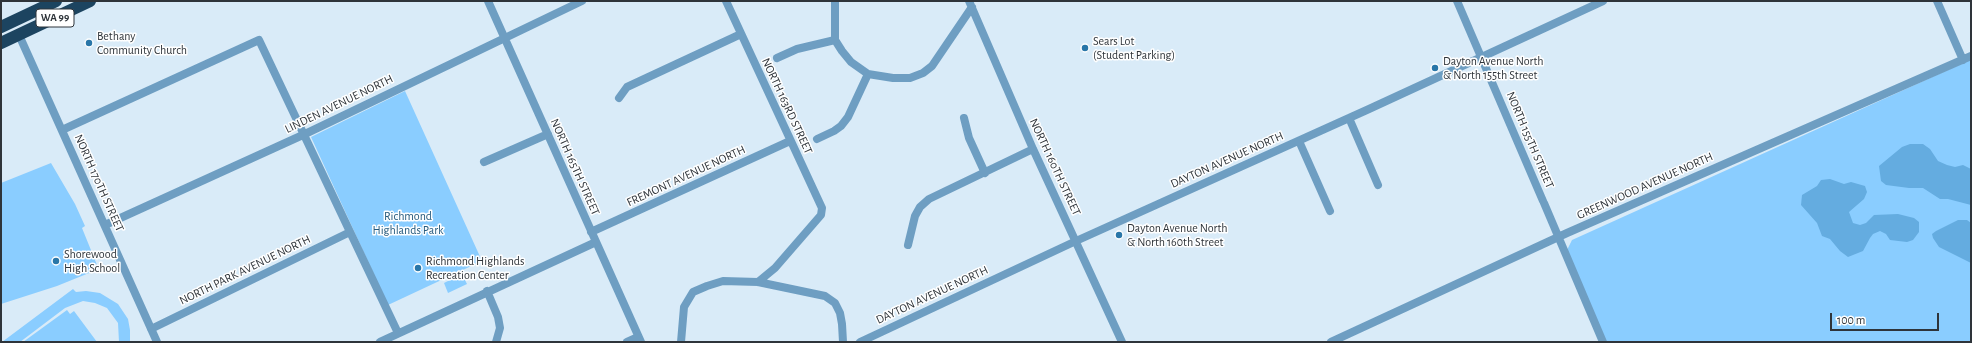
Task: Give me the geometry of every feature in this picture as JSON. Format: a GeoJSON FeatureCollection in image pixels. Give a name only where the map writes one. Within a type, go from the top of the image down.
{"type":"FeatureCollection","features":[{"type":"Feature","properties":{"kind":"highway","name":"WA 99"},"geometry":{"type":"LineString","coordinates":[[1,27],[56,1]]}},
{"type":"Feature","properties":{"kind":"highway","name":"WA 99"},"geometry":{"type":"LineString","coordinates":[[1,43],[90,1]]}},
{"type":"Feature","properties":{"kind":"street","name":"NORTH 165TH STREET"},"geometry":{"type":"LineString","coordinates":[[488,1],[640,339]]}},
{"type":"Feature","properties":{"kind":"street","name":"LINDEN AVENUE NORTH"},"geometry":{"type":"LineString","coordinates":[[104,225],[305,134],[582,1]]}},
{"type":"Feature","properties":{"kind":"street","name":"NORTH 163RD STREET"},"geometry":{"type":"LineString","coordinates":[[726,1],[822,208],[821,215],[776,268],[758,282]]}},
{"type":"Feature","properties":{"kind":"street"},"geometry":{"type":"LineString","coordinates":[[835,1],[835,40],[851,62],[868,74],[893,78],[910,78],[923,73],[932,66],[971,4]]}},
{"type":"Feature","properties":{"kind":"street","name":"NORTH 155TH STREET"},"geometry":{"type":"LineString","coordinates":[[1457,1],[1603,342]]}},
{"type":"Feature","properties":{"kind":"street","name":"DAYTON AVENUE NORTH"},"geometry":{"type":"LineString","coordinates":[[860,342],[1076,241],[1299,141],[1603,1]]}},
{"type":"Feature","properties":{"kind":"street"},"geometry":{"type":"LineString","coordinates":[[1937,1],[1967,58]]}},
{"type":"Feature","properties":{"kind":"street","name":"NORTH 160TH STREET"},"geometry":{"type":"LineString","coordinates":[[971,4],[1033,149],[1122,342]]}},
{"type":"Feature","properties":{"kind":"street","name":"NORTH 170TH STREET"},"geometry":{"type":"LineString","coordinates":[[19,34],[157,342]]}},
{"type":"Feature","properties":{"kind":"street"},"geometry":{"type":"LineString","coordinates":[[619,98],[626,88],[741,34]]}},
{"type":"Feature","properties":{"kind":"street"},"geometry":{"type":"LineString","coordinates":[[62,130],[259,40],[305,134],[398,333]]}},
{"type":"Feature","properties":{"kind":"street"},"geometry":{"type":"LineString","coordinates":[[777,58],[797,49],[835,40]]}},
{"type":"Feature","properties":{"kind":"street","name":"GREENWOOD AVENUE NORTH"},"geometry":{"type":"LineString","coordinates":[[1331,342],[1559,237],[1967,58]]}},
{"type":"Feature","properties":{"kind":"street"},"geometry":{"type":"LineString","coordinates":[[817,139],[834,132],[841,126],[848,117],[868,74]]}},
{"type":"Feature","properties":{"kind":"street"},"geometry":{"type":"LineString","coordinates":[[964,118],[969,138],[985,173]]}},
{"type":"Feature","properties":{"kind":"street"},"geometry":{"type":"LineString","coordinates":[[1349,118],[1378,184]]}},
{"type":"Feature","properties":{"kind":"street"},"geometry":{"type":"LineString","coordinates":[[484,162],[548,134]]}},
{"type":"Feature","properties":{"kind":"street","name":"FREMONT AVENUE NORTH"},"geometry":{"type":"LineString","coordinates":[[591,232],[790,141]]}},
{"type":"Feature","properties":{"kind":"street"},"geometry":{"type":"LineString","coordinates":[[1299,141],[1330,211]]}},
{"type":"Feature","properties":{"kind":"street"},"geometry":{"type":"LineString","coordinates":[[908,245],[915,216],[920,207],[929,199],[1033,149]]}},
{"type":"Feature","properties":{"kind":"street","name":"NORTH PARK AVENUE NORTH"},"geometry":{"type":"LineString","coordinates":[[151,329],[350,232]]}},
{"type":"Feature","properties":{"kind":"street"},"geometry":{"type":"LineString","coordinates":[[380,342],[487,291],[596,242]]}},
{"type":"Feature","properties":{"kind":"street"},"geometry":{"type":"LineString","coordinates":[[681,342],[684,307],[693,292],[723,281],[758,282],[825,296],[835,303],[840,313],[843,342]]}},
{"type":"Feature","properties":{"kind":"street"},"geometry":{"type":"LineString","coordinates":[[487,291],[498,317],[500,328],[496,342]]}},
{"type":"Feature","properties":{"kind":"street"},"geometry":{"type":"LineString","coordinates":[[627,342],[640,339]]}},
{"type":"Feature","properties":{"kind":"green space"},"geometry":{"type":"Polygon","coordinates":[[[1970,60],[1971,342],[1606,342],[1567,250],[1572,240],[1970,60]]]}},
{"type":"Feature","properties":{"kind":"green space","name":"Richmond Highlands Park"},"geometry":{"type":"Polygon","coordinates":[[[405,91],[482,261],[388,305],[311,137],[405,91]]]}},
{"type":"Feature","properties":{"kind":"green space"},"geometry":{"type":"Polygon","coordinates":[[[51,163],[75,204],[85,226],[82,228],[97,265],[94,271],[57,286],[1,304],[1,183],[51,163]]]}},
{"type":"Feature","properties":{"kind":"green space"},"geometry":{"type":"Polygon","coordinates":[[[462,274],[467,284],[448,293],[444,283],[462,274]]]}},
{"type":"Feature","properties":{"kind":"green space"},"geometry":{"type":"Polygon","coordinates":[[[73,289],[76,292],[86,291],[100,293],[118,304],[128,319],[130,342],[119,342],[118,323],[107,308],[95,303],[83,301],[65,308],[20,342],[2,342],[73,289]]]}},
{"type":"Feature","properties":{"kind":"green space"},"geometry":{"type":"Polygon","coordinates":[[[67,310],[70,314],[74,311],[97,342],[23,342],[67,310]]]}},
{"type":"Feature","properties":{"kind":"shaded area"},"geometry":{"type":"Polygon","coordinates":[[[1910,144],[1923,144],[1930,149],[1938,161],[1947,165],[1955,167],[1963,165],[1971,169],[1971,205],[1948,199],[1940,199],[1923,188],[1886,185],[1881,181],[1879,166],[1902,147],[1910,144]]]}},
{"type":"Feature","properties":{"kind":"shaded area"},"geometry":{"type":"Polygon","coordinates":[[[1830,179],[1844,184],[1851,182],[1865,186],[1867,192],[1864,199],[1849,212],[1853,223],[1860,225],[1866,223],[1874,215],[1898,214],[1914,218],[1919,222],[1919,232],[1913,240],[1907,242],[1890,240],[1886,234],[1880,231],[1873,234],[1863,251],[1848,257],[1840,251],[1830,239],[1822,236],[1817,223],[1801,205],[1802,195],[1817,186],[1821,180],[1830,179]]]}},
{"type":"Feature","properties":{"kind":"shaded area"},"geometry":{"type":"Polygon","coordinates":[[[1958,220],[1967,220],[1971,223],[1971,263],[1939,247],[1933,238],[1932,234],[1936,231],[1958,220]]]}},
{"type":"Feature","properties":{"kind":"place","name":"Bethany Community Church"},"geometry":{"type":"Point","coordinates":[89,43]}},
{"type":"Feature","properties":{"kind":"place","name":"Sears Lot (Student Parking)"},"geometry":{"type":"Point","coordinates":[1085,48]}},
{"type":"Feature","properties":{"kind":"place","name":"Dayton Avenue North & North 155th Street"},"geometry":{"type":"Point","coordinates":[1435,68]}},
{"type":"Feature","properties":{"kind":"place","name":"Dayton Avenue North & North 160th Street"},"geometry":{"type":"Point","coordinates":[1119,235]}},
{"type":"Feature","properties":{"kind":"place","name":"Shorewood High School"},"geometry":{"type":"Point","coordinates":[56,261]}},
{"type":"Feature","properties":{"kind":"place","name":"Richmond Highlands Recreation Center"},"geometry":{"type":"Point","coordinates":[418,268]}}]}
